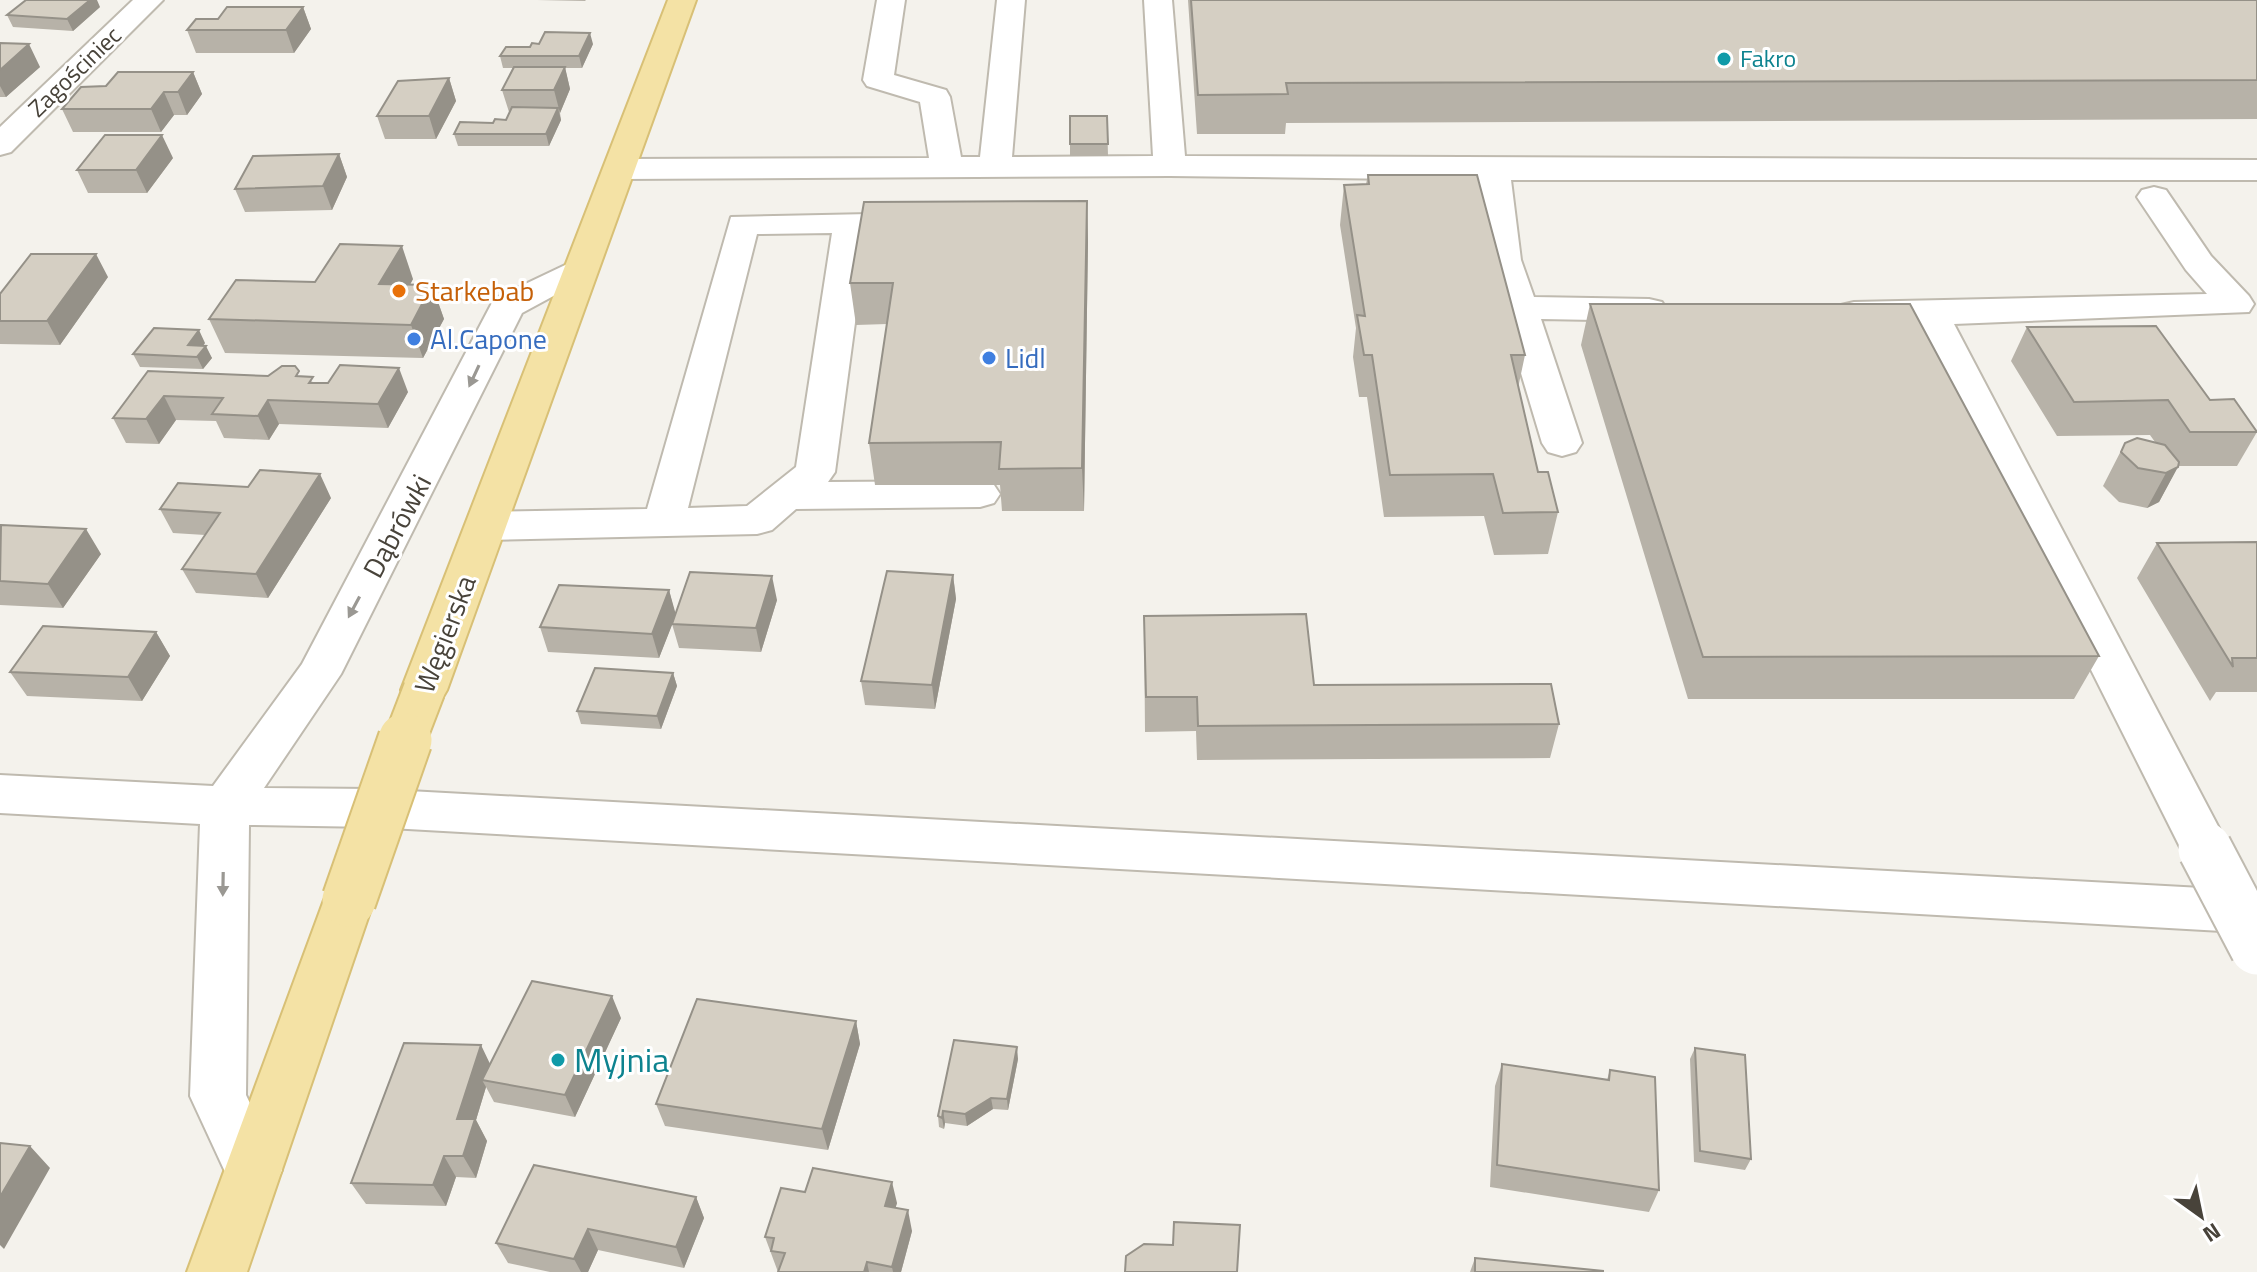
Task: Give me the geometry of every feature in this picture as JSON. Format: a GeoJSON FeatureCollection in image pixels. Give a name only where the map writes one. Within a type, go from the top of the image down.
{"type":"FeatureCollection","features":[{"type":"Feature","properties":{"kind":"main road","name":"Węgierska"},"geometry":{"type":"LineString","coordinates":[[217,1272],[424,690],[682,0]]}},
{"type":"Feature","properties":{"kind":"street","name":"Zagościniec"},"geometry":{"type":"LineString","coordinates":[[0,145],[149,0]]}},
{"type":"Feature","properties":{"kind":"street"},"geometry":{"type":"LineString","coordinates":[[891,0],[878,80],[935,97],[947,168]]}},
{"type":"Feature","properties":{"kind":"street"},"geometry":{"type":"LineString","coordinates":[[995,167],[1011,0]]}},
{"type":"Feature","properties":{"kind":"street"},"geometry":{"type":"LineString","coordinates":[[1158,0],[1170,166]]}},
{"type":"Feature","properties":{"kind":"street"},"geometry":{"type":"LineString","coordinates":[[621,169],[1170,166],[1493,170],[2257,170]]}},
{"type":"Feature","properties":{"kind":"street"},"geometry":{"type":"LineString","coordinates":[[486,526],[757,520],[815,472],[841,223],[839,169]]}},
{"type":"Feature","properties":{"kind":"street"},"geometry":{"type":"LineString","coordinates":[[1493,170],[1504,260],[1562,443]]}},
{"type":"Feature","properties":{"kind":"street"},"geometry":{"type":"LineString","coordinates":[[1820,312],[1931,314],[2236,304],[2198,263],[2132,170]]}},
{"type":"Feature","properties":{"kind":"street"},"geometry":{"type":"LineString","coordinates":[[2154,197],[2257,195]]}},
{"type":"Feature","properties":{"kind":"street"},"geometry":{"type":"LineString","coordinates":[[663,524],[743,224],[959,223]]}},
{"type":"Feature","properties":{"kind":"street","name":"Dąbrówki"},"geometry":{"type":"LineString","coordinates":[[225,806],[319,674],[465,395],[507,307],[582,267]]}},
{"type":"Feature","properties":{"kind":"street"},"geometry":{"type":"LineString","coordinates":[[1519,308],[1694,310]]}},
{"type":"Feature","properties":{"kind":"street"},"geometry":{"type":"LineString","coordinates":[[1931,314],[2257,948]]}},
{"type":"Feature","properties":{"kind":"street"},"geometry":{"type":"LineString","coordinates":[[786,496],[980,494]]}},
{"type":"Feature","properties":{"kind":"street"},"geometry":{"type":"LineString","coordinates":[[0,794],[225,806],[372,808],[2257,912]]}},
{"type":"Feature","properties":{"kind":"street"},"geometry":{"type":"LineString","coordinates":[[225,806],[218,1096],[253,1170]]}},
{"type":"Feature","properties":{"kind":"building"},"geometry":{"type":"Polygon","coordinates":[[[26,0],[90,0],[67,19],[7,15],[26,0]]]}},
{"type":"Feature","properties":{"kind":"building","name":"Fakro"},"geometry":{"type":"Polygon","coordinates":[[[1191,0],[2257,0],[2257,80],[1286,83],[1288,94],[1198,95],[1191,0]]]}},
{"type":"Feature","properties":{"kind":"building"},"geometry":{"type":"Polygon","coordinates":[[[227,7],[303,7],[286,30],[187,30],[196,19],[218,19],[227,7]]]}},
{"type":"Feature","properties":{"kind":"building"},"geometry":{"type":"Polygon","coordinates":[[[545,32],[590,33],[579,56],[500,56],[506,47],[539,44],[545,32]]]}},
{"type":"Feature","properties":{"kind":"building"},"geometry":{"type":"Polygon","coordinates":[[[0,43],[29,44],[0,70],[0,43]]]}},
{"type":"Feature","properties":{"kind":"building"},"geometry":{"type":"Polygon","coordinates":[[[514,67],[565,67],[554,90],[502,90],[514,67]]]}},
{"type":"Feature","properties":{"kind":"building"},"geometry":{"type":"Polygon","coordinates":[[[118,72],[193,72],[178,92],[164,92],[151,109],[62,109],[81,87],[106,86],[118,72]]]}},
{"type":"Feature","properties":{"kind":"building"},"geometry":{"type":"Polygon","coordinates":[[[449,78],[429,116],[377,116],[398,81],[449,78]]]}},
{"type":"Feature","properties":{"kind":"building"},"geometry":{"type":"Polygon","coordinates":[[[512,107],[558,108],[546,134],[454,134],[460,122],[493,123],[495,119],[506,120],[512,107]]]}},
{"type":"Feature","properties":{"kind":"building"},"geometry":{"type":"Polygon","coordinates":[[[1070,116],[1107,116],[1108,144],[1070,144],[1070,116]]]}},
{"type":"Feature","properties":{"kind":"building"},"geometry":{"type":"Polygon","coordinates":[[[105,135],[162,135],[136,170],[77,170],[105,135]]]}},
{"type":"Feature","properties":{"kind":"building"},"geometry":{"type":"Polygon","coordinates":[[[339,154],[323,186],[235,189],[253,156],[339,154]]]}},
{"type":"Feature","properties":{"kind":"building"},"geometry":{"type":"Polygon","coordinates":[[[1368,175],[1477,175],[1525,355],[1511,355],[1538,472],[1548,472],[1558,512],[1503,513],[1493,474],[1390,475],[1372,355],[1364,355],[1357,315],[1365,316],[1344,185],[1369,184],[1368,175]]]}},
{"type":"Feature","properties":{"kind":"building","name":"Lidl"},"geometry":{"type":"Polygon","coordinates":[[[1087,201],[1082,468],[999,469],[1001,442],[869,443],[893,283],[850,283],[864,202],[1087,201]]]}},
{"type":"Feature","properties":{"kind":"building"},"geometry":{"type":"Polygon","coordinates":[[[340,244],[402,246],[379,284],[432,285],[411,325],[209,319],[236,280],[315,282],[340,244]]]}},
{"type":"Feature","properties":{"kind":"building"},"geometry":{"type":"Polygon","coordinates":[[[31,254],[96,254],[47,321],[0,321],[0,294],[31,254]]]}},
{"type":"Feature","properties":{"kind":"building"},"geometry":{"type":"Polygon","coordinates":[[[1590,304],[1910,304],[2099,656],[1703,657],[1590,304]]]}},
{"type":"Feature","properties":{"kind":"building"},"geometry":{"type":"Polygon","coordinates":[[[2156,326],[2210,400],[2234,399],[2257,432],[2190,432],[2168,400],[2074,402],[2027,327],[2156,326]]]}},
{"type":"Feature","properties":{"kind":"building"},"geometry":{"type":"Polygon","coordinates":[[[154,328],[199,330],[188,345],[206,346],[197,357],[133,354],[154,328]]]}},
{"type":"Feature","properties":{"kind":"building"},"geometry":{"type":"Polygon","coordinates":[[[340,365],[399,368],[378,404],[268,400],[258,416],[212,414],[223,398],[164,396],[146,419],[113,418],[148,371],[268,376],[282,366],[295,366],[299,371],[296,376],[313,377],[309,383],[328,383],[340,365]]]}},
{"type":"Feature","properties":{"kind":"building"},"geometry":{"type":"Polygon","coordinates":[[[2137,438],[2165,445],[2179,462],[2178,467],[2166,473],[2138,468],[2121,452],[2125,443],[2137,438]]]}},
{"type":"Feature","properties":{"kind":"building"},"geometry":{"type":"Polygon","coordinates":[[[260,470],[320,474],[256,574],[182,569],[220,513],[160,509],[178,483],[248,487],[260,470]]]}},
{"type":"Feature","properties":{"kind":"building"},"geometry":{"type":"Polygon","coordinates":[[[1,525],[86,529],[48,584],[0,581],[1,525]]]}},
{"type":"Feature","properties":{"kind":"building"},"geometry":{"type":"Polygon","coordinates":[[[2257,542],[2257,658],[2232,658],[2233,667],[2157,543],[2257,542]]]}},
{"type":"Feature","properties":{"kind":"building"},"geometry":{"type":"Polygon","coordinates":[[[887,571],[953,575],[932,685],[861,681],[887,571]]]}},
{"type":"Feature","properties":{"kind":"building"},"geometry":{"type":"Polygon","coordinates":[[[690,572],[772,576],[756,628],[672,624],[690,572]]]}},
{"type":"Feature","properties":{"kind":"building"},"geometry":{"type":"Polygon","coordinates":[[[559,585],[669,590],[652,634],[540,627],[559,585]]]}},
{"type":"Feature","properties":{"kind":"building"},"geometry":{"type":"Polygon","coordinates":[[[1306,614],[1314,685],[1551,684],[1559,724],[1198,726],[1197,697],[1146,697],[1144,616],[1306,614]]]}},
{"type":"Feature","properties":{"kind":"building"},"geometry":{"type":"Polygon","coordinates":[[[43,626],[156,632],[128,677],[10,672],[43,626]]]}},
{"type":"Feature","properties":{"kind":"building"},"geometry":{"type":"Polygon","coordinates":[[[595,668],[673,673],[657,716],[577,711],[595,668]]]}},
{"type":"Feature","properties":{"kind":"building","name":"Myjnia"},"geometry":{"type":"Polygon","coordinates":[[[532,981],[612,996],[565,1095],[482,1080],[532,981]]]}},
{"type":"Feature","properties":{"kind":"building"},"geometry":{"type":"Polygon","coordinates":[[[697,999],[856,1021],[822,1129],[656,1104],[697,999]]]}},
{"type":"Feature","properties":{"kind":"building"},"geometry":{"type":"Polygon","coordinates":[[[954,1040],[1017,1047],[1007,1099],[991,1098],[965,1114],[943,1111],[942,1118],[938,1116],[954,1040]]]}},
{"type":"Feature","properties":{"kind":"building"},"geometry":{"type":"Polygon","coordinates":[[[404,1043],[481,1045],[457,1119],[475,1119],[463,1156],[444,1156],[433,1185],[351,1183],[404,1043]]]}},
{"type":"Feature","properties":{"kind":"building"},"geometry":{"type":"Polygon","coordinates":[[[1695,1048],[1745,1055],[1751,1159],[1700,1151],[1695,1048]]]}},
{"type":"Feature","properties":{"kind":"building"},"geometry":{"type":"Polygon","coordinates":[[[1502,1064],[1609,1080],[1610,1070],[1655,1077],[1659,1190],[1497,1165],[1502,1064]]]}},
{"type":"Feature","properties":{"kind":"building"},"geometry":{"type":"Polygon","coordinates":[[[0,1143],[30,1146],[0,1197],[0,1143]]]}},
{"type":"Feature","properties":{"kind":"building"},"geometry":{"type":"Polygon","coordinates":[[[534,1165],[696,1197],[676,1247],[588,1229],[574,1259],[496,1243],[534,1165]]]}},
{"type":"Feature","properties":{"kind":"building"},"geometry":{"type":"Polygon","coordinates":[[[813,1168],[892,1182],[885,1206],[908,1210],[892,1267],[867,1262],[864,1272],[778,1272],[785,1253],[771,1251],[774,1238],[765,1237],[781,1188],[805,1192],[813,1168]]]}},
{"type":"Feature","properties":{"kind":"building"},"geometry":{"type":"Polygon","coordinates":[[[1174,1222],[1240,1225],[1237,1272],[1125,1272],[1126,1256],[1144,1244],[1173,1245],[1174,1222]]]}},
{"type":"Feature","properties":{"kind":"building"},"geometry":{"type":"Polygon","coordinates":[[[1475,1258],[1603,1271],[1603,1272],[1475,1272],[1475,1258]]]}},
{"type":"Feature","properties":{"kind":"place","name":"Fakro"},"geometry":{"type":"Point","coordinates":[1724,59]}},
{"type":"Feature","properties":{"kind":"place","name":"Starkebab"},"geometry":{"type":"Point","coordinates":[399,291]}},
{"type":"Feature","properties":{"kind":"place","name":"Al.Capone"},"geometry":{"type":"Point","coordinates":[414,339]}},
{"type":"Feature","properties":{"kind":"place","name":"Lidl"},"geometry":{"type":"Point","coordinates":[989,358]}},
{"type":"Feature","properties":{"kind":"place","name":"Myjnia"},"geometry":{"type":"Point","coordinates":[558,1060]}}]}
